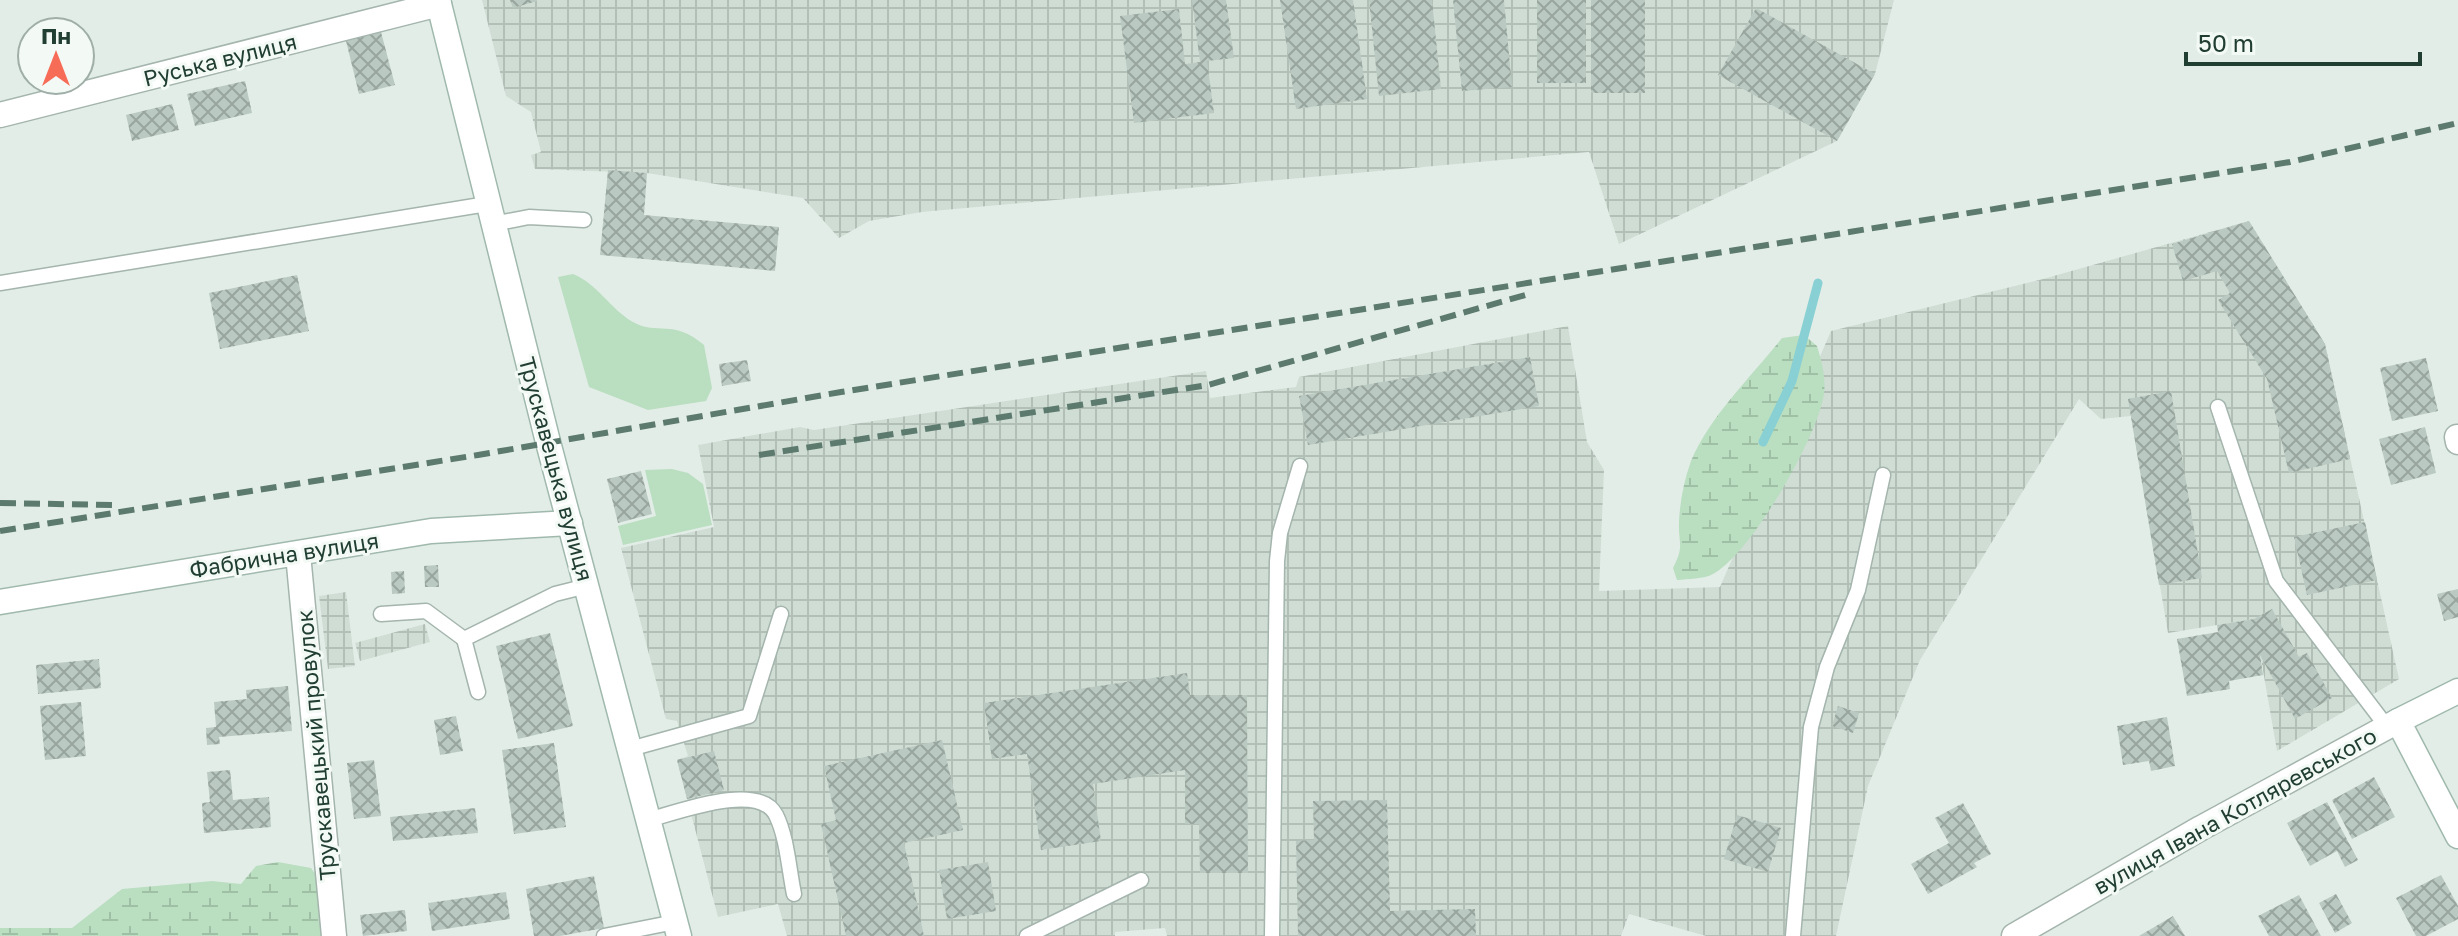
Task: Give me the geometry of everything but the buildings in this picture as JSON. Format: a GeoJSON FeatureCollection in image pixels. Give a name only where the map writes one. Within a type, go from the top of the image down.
{"type":"FeatureCollection","features":[{"type":"Feature","properties":{"kind":"street","name":"Руська вулиця"},"geometry":{"type":"LineString","coordinates":[[0,115],[439,2]]}},
{"type":"Feature","properties":{"kind":"street","name":"Трускавецька вулиця"},"geometry":{"type":"LineString","coordinates":[[439,2],[490,214],[677,929]]}},
{"type":"Feature","properties":{"kind":"street","name":"Фабрична вулиця"},"geometry":{"type":"LineString","coordinates":[[0,602],[431,531],[570,523]]}},
{"type":"Feature","properties":{"kind":"street","name":"Трускавецький провулок"},"geometry":{"type":"LineString","coordinates":[[298,554],[334,936]]}},
{"type":"Feature","properties":{"kind":"street","name":"вулиця Івана Котляревського"},"geometry":{"type":"LineString","coordinates":[[2014,936],[2214,820],[2458,691]]}},
{"type":"Feature","properties":{"kind":"street"},"geometry":{"type":"LineString","coordinates":[[2392,724],[2458,836]]}},
{"type":"Feature","properties":{"kind":"lane"},"geometry":{"type":"LineString","coordinates":[[0,283],[490,214],[584,220]]}},
{"type":"Feature","properties":{"kind":"lane"},"geometry":{"type":"LineString","coordinates":[[2218,407],[2276,581],[2392,724]]}},
{"type":"Feature","properties":{"kind":"lane"},"geometry":{"type":"LineString","coordinates":[[1272,936],[1277,561],[1280,533],[1300,466]]}},
{"type":"Feature","properties":{"kind":"lane"},"geometry":{"type":"LineString","coordinates":[[1793,936],[1811,727],[1827,667],[1858,590],[1883,475]]}},
{"type":"Feature","properties":{"kind":"lane"},"geometry":{"type":"LineString","coordinates":[[464,639],[555,594],[587,586]]}},
{"type":"Feature","properties":{"kind":"lane"},"geometry":{"type":"LineString","coordinates":[[381,614],[426,611],[464,639],[478,692]]}},
{"type":"Feature","properties":{"kind":"lane"},"geometry":{"type":"LineString","coordinates":[[630,749],[749,716],[757,699],[781,614]]}},
{"type":"Feature","properties":{"kind":"lane"},"geometry":{"type":"LineString","coordinates":[[648,820],[743,797],[766,803],[776,816],[794,894]]}},
{"type":"Feature","properties":{"kind":"lane"},"geometry":{"type":"LineString","coordinates":[[1027,936],[1141,880]]}},
{"type":"Feature","properties":{"kind":"lane"},"geometry":{"type":"LineString","coordinates":[[604,936],[677,929]]}},
{"type":"Feature","properties":{"kind":"shaded area"},"geometry":{"type":"Polygon","coordinates":[[[482,0],[1894,0],[1875,74],[1837,141],[1619,244],[1589,152],[922,212],[869,221],[839,238],[803,198],[647,173],[535,169],[531,155],[541,152],[531,112],[506,96],[482,0]]]}},
{"type":"Feature","properties":{"kind":"shaded area"},"geometry":{"type":"Polygon","coordinates":[[[2249,221],[2325,344],[2399,679],[2277,751],[2254,619],[2168,633],[2131,416],[2101,419],[2079,399],[1920,660],[1868,786],[1836,936],[1706,936],[1629,914],[1621,936],[1167,936],[1165,928],[1115,932],[1115,936],[787,936],[778,904],[718,917],[677,760],[688,756],[677,721],[666,719],[621,548],[714,527],[698,445],[800,427],[814,430],[1206,371],[1210,398],[1296,387],[1299,377],[1568,326],[1587,442],[1604,470],[1599,591],[1720,587],[1831,331],[2043,279],[2249,221]]]}},
{"type":"Feature","properties":{"kind":"shaded area"},"geometry":{"type":"Polygon","coordinates":[[[346,592],[355,666],[328,669],[319,596],[346,592]]]}},
{"type":"Feature","properties":{"kind":"shaded area"},"geometry":{"type":"Polygon","coordinates":[[[425,624],[430,642],[360,661],[355,643],[425,624]]]}},
{"type":"Feature","properties":{"kind":"green space"},"geometry":{"type":"Polygon","coordinates":[[[573,274],[590,284],[633,322],[650,328],[683,332],[704,345],[712,388],[706,401],[648,410],[589,387],[558,277],[573,274]]]}},
{"type":"Feature","properties":{"kind":"green space"},"geometry":{"type":"Polygon","coordinates":[[[1804,335],[1817,346],[1823,370],[1824,394],[1819,413],[1796,464],[1763,519],[1728,562],[1709,576],[1677,580],[1673,568],[1680,549],[1681,499],[1699,444],[1720,412],[1782,338],[1804,335]]]}},
{"type":"Feature","properties":{"kind":"green space"},"geometry":{"type":"Polygon","coordinates":[[[672,469],[688,473],[703,484],[712,525],[623,545],[618,526],[656,516],[645,470],[672,469]]]}},
{"type":"Feature","properties":{"kind":"green space"},"geometry":{"type":"Polygon","coordinates":[[[278,862],[311,868],[316,875],[322,936],[0,936],[0,928],[72,928],[122,889],[212,881],[241,884],[256,866],[278,862]]]}},
{"type":"Feature","properties":{"kind":"waterway"},"geometry":{"type":"LineString","coordinates":[[1763,442],[1792,381],[1818,283]]}},
{"type":"Feature","properties":{"kind":"railway"},"geometry":{"type":"LineString","coordinates":[[0,531],[478,455],[841,392],[2290,162],[2458,123]]}},
{"type":"Feature","properties":{"kind":"railway"},"geometry":{"type":"LineString","coordinates":[[759,455],[1208,385],[1529,294]]}},
{"type":"Feature","properties":{"kind":"railway"},"geometry":{"type":"LineString","coordinates":[[0,503],[113,505]]}}]}
